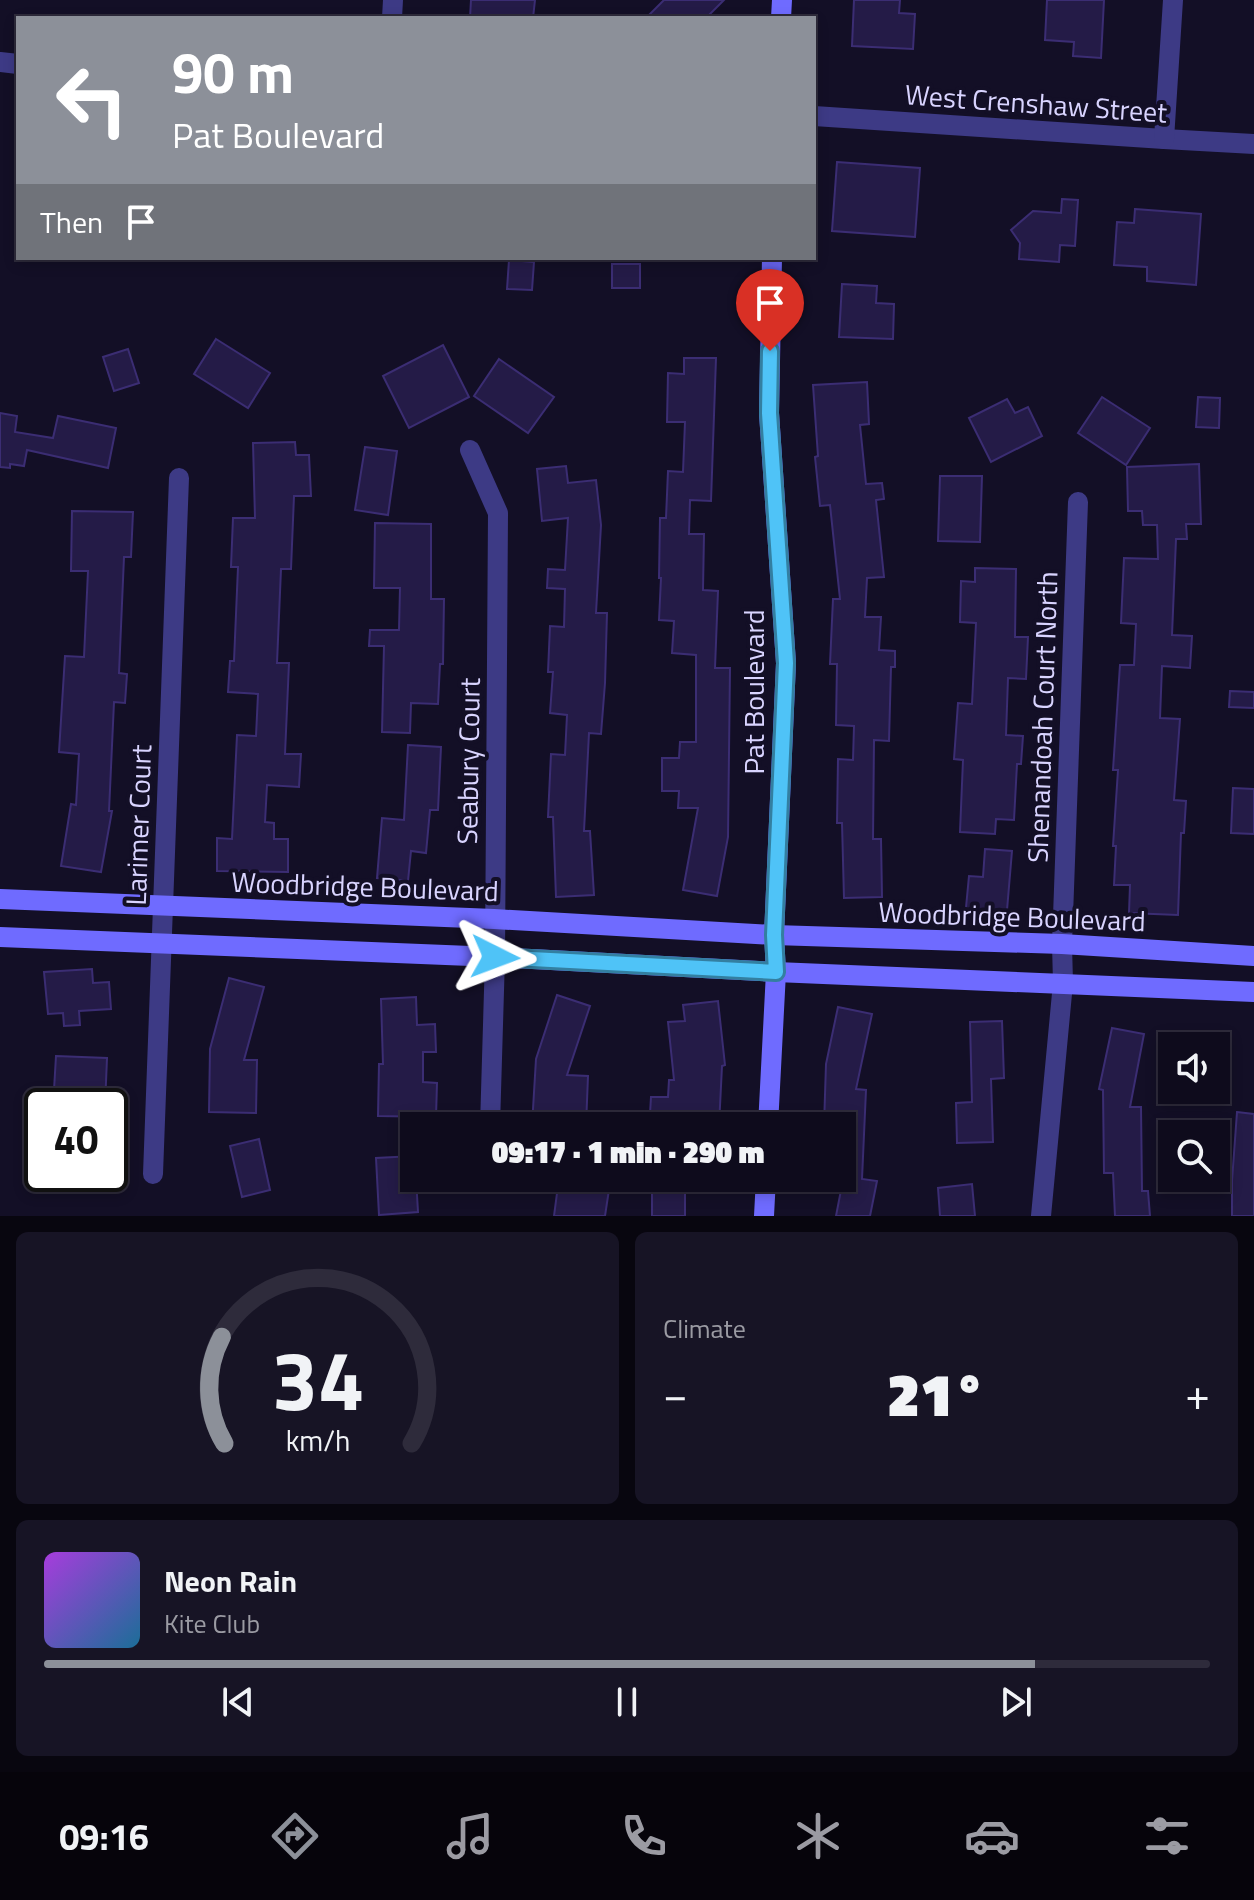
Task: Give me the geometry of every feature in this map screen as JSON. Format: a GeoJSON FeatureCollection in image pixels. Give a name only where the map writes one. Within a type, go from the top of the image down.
{"type":"FeatureCollection","features":[{"type":"Feature","properties":{"kind":"street"},"geometry":{"type":"LineString","coordinates":[[1164,139],[1173,0]]}},
{"type":"Feature","properties":{"kind":"street","name":"West Crenshaw Street"},"geometry":{"type":"LineString","coordinates":[[816,116],[1254,144]]}},
{"type":"Feature","properties":{"kind":"street","name":"Pat Boulevard"},"geometry":{"type":"LineString","coordinates":[[769,1112],[786,663],[769,413],[772,260]]}},
{"type":"Feature","properties":{"kind":"street","name":"Seabury Court"},"geometry":{"type":"LineString","coordinates":[[470,450],[498,513],[495,957],[490,1112]]}},
{"type":"Feature","properties":{"kind":"street","name":"Larimer Court"},"geometry":{"type":"LineString","coordinates":[[153,1174],[179,478]]}},
{"type":"Feature","properties":{"kind":"street","name":"Shenandoah Court North"},"geometry":{"type":"LineString","coordinates":[[1041,1216],[1063,983],[1078,502]]}},
{"type":"Feature","properties":{"kind":"street","name":"Woodbridge Boulevard"},"geometry":{"type":"LineString","coordinates":[[0,899],[494,919],[774,935],[1062,944],[1254,956]]}},
{"type":"Feature","properties":{"kind":"street"},"geometry":{"type":"LineString","coordinates":[[0,937],[1254,992]]}},
{"type":"Feature","properties":{"kind":"street"},"geometry":{"type":"LineString","coordinates":[[764,1216],[765,1192]]}},
{"type":"Feature","properties":{"kind":"building"},"geometry":{"type":"Polygon","coordinates":[[[471,0],[535,0],[533,16],[470,16],[471,0]]]}},
{"type":"Feature","properties":{"kind":"building"},"geometry":{"type":"Polygon","coordinates":[[[664,0],[724,0],[708,16],[648,16],[664,0]]]}},
{"type":"Feature","properties":{"kind":"building"},"geometry":{"type":"Polygon","coordinates":[[[854,0],[900,0],[899,13],[915,14],[913,49],[852,46],[854,0]]]}},
{"type":"Feature","properties":{"kind":"building"},"geometry":{"type":"Polygon","coordinates":[[[1047,0],[1104,0],[1101,58],[1073,56],[1074,42],[1045,40],[1047,0]]]}},
{"type":"Feature","properties":{"kind":"building"},"geometry":{"type":"Polygon","coordinates":[[[837,162],[920,168],[915,237],[832,231],[837,162]]]}},
{"type":"Feature","properties":{"kind":"building"},"geometry":{"type":"Polygon","coordinates":[[[1062,199],[1078,200],[1075,246],[1060,245],[1059,262],[1019,259],[1020,243],[1011,230],[1033,211],[1061,213],[1062,199]]]}},
{"type":"Feature","properties":{"kind":"building"},"geometry":{"type":"Polygon","coordinates":[[[1135,209],[1201,214],[1196,285],[1147,281],[1147,267],[1114,265],[1117,222],[1134,223],[1135,209]]]}},
{"type":"Feature","properties":{"kind":"building"},"geometry":{"type":"Polygon","coordinates":[[[509,260],[534,262],[532,290],[507,289],[509,260]]]}},
{"type":"Feature","properties":{"kind":"building"},"geometry":{"type":"Polygon","coordinates":[[[612,264],[640,264],[640,288],[612,288],[612,264]]]}},
{"type":"Feature","properties":{"kind":"building"},"geometry":{"type":"Polygon","coordinates":[[[842,284],[877,286],[876,303],[894,304],[893,339],[839,337],[842,284]]]}},
{"type":"Feature","properties":{"kind":"building"},"geometry":{"type":"Polygon","coordinates":[[[216,339],[270,373],[248,408],[194,374],[216,339]]]}},
{"type":"Feature","properties":{"kind":"building"},"geometry":{"type":"Polygon","coordinates":[[[443,345],[469,397],[409,428],[383,376],[443,345]]]}},
{"type":"Feature","properties":{"kind":"building"},"geometry":{"type":"Polygon","coordinates":[[[128,349],[139,383],[114,391],[103,357],[128,349]]]}},
{"type":"Feature","properties":{"kind":"building"},"geometry":{"type":"Polygon","coordinates":[[[684,358],[716,358],[711,501],[690,500],[689,534],[704,534],[703,590],[718,591],[715,668],[730,668],[728,837],[717,896],[683,890],[698,808],[678,808],[679,791],[662,791],[662,758],[679,758],[680,742],[696,742],[696,655],[672,653],[674,621],[659,620],[660,518],[666,518],[668,471],[683,472],[685,422],[667,422],[668,373],[684,374],[684,358]]]}},
{"type":"Feature","properties":{"kind":"building"},"geometry":{"type":"Polygon","coordinates":[[[499,359],[554,397],[528,433],[474,396],[499,359]]]}},
{"type":"Feature","properties":{"kind":"building"},"geometry":{"type":"Polygon","coordinates":[[[867,382],[869,424],[860,425],[866,484],[882,483],[884,499],[876,500],[884,577],[867,578],[865,617],[881,617],[879,650],[895,651],[895,667],[891,667],[889,741],[874,740],[873,839],[881,839],[882,897],[844,898],[842,823],[837,823],[838,759],[853,760],[854,726],[836,725],[837,664],[830,664],[833,599],[840,599],[830,505],[820,506],[813,385],[867,382]]]}},
{"type":"Feature","properties":{"kind":"building"},"geometry":{"type":"Polygon","coordinates":[[[1102,397],[1150,428],[1126,465],[1078,433],[1102,397]]]}},
{"type":"Feature","properties":{"kind":"building"},"geometry":{"type":"Polygon","coordinates":[[[1198,397],[1220,398],[1219,428],[1196,427],[1198,397]]]}},
{"type":"Feature","properties":{"kind":"building"},"geometry":{"type":"Polygon","coordinates":[[[1007,399],[1015,413],[1028,407],[1042,436],[991,462],[969,418],[1007,399]]]}},
{"type":"Feature","properties":{"kind":"building"},"geometry":{"type":"Polygon","coordinates":[[[0,413],[17,416],[15,432],[53,438],[58,416],[116,428],[108,468],[27,450],[24,466],[10,464],[10,468],[0,467],[0,413]]]}},
{"type":"Feature","properties":{"kind":"building"},"geometry":{"type":"Polygon","coordinates":[[[295,442],[296,455],[309,455],[311,496],[294,496],[291,569],[281,569],[277,663],[289,663],[285,754],[301,754],[299,787],[267,785],[265,822],[274,823],[274,839],[288,839],[288,872],[217,871],[217,838],[232,839],[237,735],[256,736],[258,694],[228,692],[230,661],[234,661],[238,567],[231,567],[233,518],[255,518],[253,443],[295,442]]]}},
{"type":"Feature","properties":{"kind":"building"},"geometry":{"type":"Polygon","coordinates":[[[365,447],[397,451],[388,515],[355,510],[365,447]]]}},
{"type":"Feature","properties":{"kind":"building"},"geometry":{"type":"Polygon","coordinates":[[[1199,464],[1201,524],[1186,524],[1187,539],[1176,539],[1172,635],[1192,636],[1190,668],[1162,666],[1160,718],[1180,719],[1174,800],[1186,801],[1184,833],[1181,833],[1178,915],[1129,913],[1130,885],[1114,885],[1116,846],[1113,846],[1118,770],[1113,770],[1120,665],[1134,665],[1136,624],[1121,623],[1124,558],[1158,559],[1157,525],[1143,525],[1142,511],[1128,511],[1127,467],[1199,464]]]}},
{"type":"Feature","properties":{"kind":"building"},"geometry":{"type":"Polygon","coordinates":[[[566,466],[568,483],[596,480],[601,525],[596,613],[607,613],[601,734],[589,733],[584,831],[590,831],[594,895],[556,897],[553,817],[548,817],[551,754],[565,755],[567,715],[550,713],[553,672],[548,672],[550,626],[564,627],[565,589],[547,588],[548,569],[565,570],[568,518],[542,521],[537,469],[566,466]]]}},
{"type":"Feature","properties":{"kind":"building"},"geometry":{"type":"Polygon","coordinates":[[[940,476],[982,476],[980,542],[938,541],[940,476]]]}},
{"type":"Feature","properties":{"kind":"building"},"geometry":{"type":"Polygon","coordinates":[[[72,511],[133,512],[131,557],[124,557],[119,673],[127,674],[125,703],[114,702],[109,811],[112,811],[101,872],[61,866],[71,804],[76,805],[79,754],[59,752],[65,656],[84,657],[88,571],[71,571],[72,511]]]}},
{"type":"Feature","properties":{"kind":"building"},"geometry":{"type":"Polygon","coordinates":[[[375,523],[431,524],[431,599],[444,599],[443,664],[440,664],[438,704],[411,703],[410,733],[382,732],[384,646],[369,646],[370,630],[399,630],[400,588],[374,588],[375,523]]]}},
{"type":"Feature","properties":{"kind":"building"},"geometry":{"type":"Polygon","coordinates":[[[975,568],[1016,569],[1015,637],[1028,637],[1026,679],[1008,678],[1006,735],[1023,736],[1021,764],[1017,764],[1014,820],[996,819],[995,834],[960,832],[963,760],[954,759],[958,703],[972,704],[976,623],[960,622],[961,581],[975,582],[975,568]]]}},
{"type":"Feature","properties":{"kind":"building"},"geometry":{"type":"Polygon","coordinates":[[[1230,691],[1254,692],[1254,708],[1229,707],[1230,691]]]}},
{"type":"Feature","properties":{"kind":"building"},"geometry":{"type":"Polygon","coordinates":[[[408,745],[441,747],[438,810],[430,810],[426,853],[411,851],[408,881],[377,878],[382,818],[404,820],[408,745]]]}},
{"type":"Feature","properties":{"kind":"building"},"geometry":{"type":"Polygon","coordinates":[[[1233,788],[1254,789],[1254,834],[1231,833],[1233,788]]]}},
{"type":"Feature","properties":{"kind":"building"},"geometry":{"type":"Polygon","coordinates":[[[985,849],[1012,851],[1006,922],[965,918],[969,876],[983,877],[985,849]]]}},
{"type":"Feature","properties":{"kind":"building"},"geometry":{"type":"Polygon","coordinates":[[[92,969],[93,983],[109,982],[111,1009],[79,1011],[80,1025],[64,1026],[63,1013],[48,1014],[44,972],[92,969]]]}},
{"type":"Feature","properties":{"kind":"building"},"geometry":{"type":"Polygon","coordinates":[[[229,978],[264,987],[244,1060],[257,1060],[256,1113],[209,1112],[210,1049],[229,978]]]}},
{"type":"Feature","properties":{"kind":"building"},"geometry":{"type":"Polygon","coordinates":[[[557,995],[590,1006],[567,1075],[588,1076],[587,1112],[533,1112],[536,1059],[557,995]]]}},
{"type":"Feature","properties":{"kind":"building"},"geometry":{"type":"Polygon","coordinates":[[[416,997],[417,1025],[435,1024],[436,1052],[423,1052],[423,1082],[437,1083],[436,1112],[400,1112],[400,1116],[378,1116],[379,1064],[383,1064],[381,999],[416,997]]]}},
{"type":"Feature","properties":{"kind":"building"},"geometry":{"type":"Polygon","coordinates":[[[718,1001],[725,1065],[722,1066],[720,1112],[650,1112],[651,1097],[668,1097],[669,1080],[674,1080],[668,1022],[685,1021],[683,1005],[718,1001]]]}},
{"type":"Feature","properties":{"kind":"building"},"geometry":{"type":"Polygon","coordinates":[[[838,1007],[872,1014],[856,1089],[866,1090],[862,1179],[877,1181],[870,1216],[836,1216],[841,1192],[856,1192],[856,1112],[824,1112],[826,1064],[838,1007]]]}},
{"type":"Feature","properties":{"kind":"building"},"geometry":{"type":"Polygon","coordinates":[[[1002,1021],[1004,1078],[991,1079],[993,1142],[957,1143],[956,1103],[972,1102],[970,1022],[1002,1021]]]}},
{"type":"Feature","properties":{"kind":"building"},"geometry":{"type":"Polygon","coordinates":[[[1112,1028],[1144,1034],[1130,1107],[1141,1107],[1142,1191],[1148,1191],[1150,1216],[1115,1216],[1113,1173],[1104,1173],[1103,1090],[1099,1089],[1112,1028]]]}},
{"type":"Feature","properties":{"kind":"building"},"geometry":{"type":"Polygon","coordinates":[[[56,1056],[107,1058],[106,1088],[54,1088],[56,1056]]]}},
{"type":"Feature","properties":{"kind":"building"},"geometry":{"type":"Polygon","coordinates":[[[1237,1112],[1254,1114],[1254,1216],[1232,1216],[1237,1112]]]}},
{"type":"Feature","properties":{"kind":"building"},"geometry":{"type":"Polygon","coordinates":[[[259,1139],[270,1190],[242,1197],[230,1146],[259,1139]]]}},
{"type":"Feature","properties":{"kind":"building"},"geometry":{"type":"Polygon","coordinates":[[[400,1157],[400,1192],[417,1192],[418,1212],[379,1215],[376,1158],[400,1157]]]}},
{"type":"Feature","properties":{"kind":"building"},"geometry":{"type":"Polygon","coordinates":[[[972,1184],[975,1216],[940,1216],[938,1188],[972,1184]]]}},
{"type":"Feature","properties":{"kind":"building"},"geometry":{"type":"Polygon","coordinates":[[[557,1192],[609,1192],[605,1216],[554,1216],[557,1192]]]}},
{"type":"Feature","properties":{"kind":"building"},"geometry":{"type":"Polygon","coordinates":[[[652,1192],[685,1192],[685,1216],[652,1216],[652,1192]]]}},
{"type":"Feature","properties":{"kind":"route"},"geometry":{"type":"LineString","coordinates":[[495,957],[776,972],[774,935],[786,663],[769,413],[770,351]]}}]}
